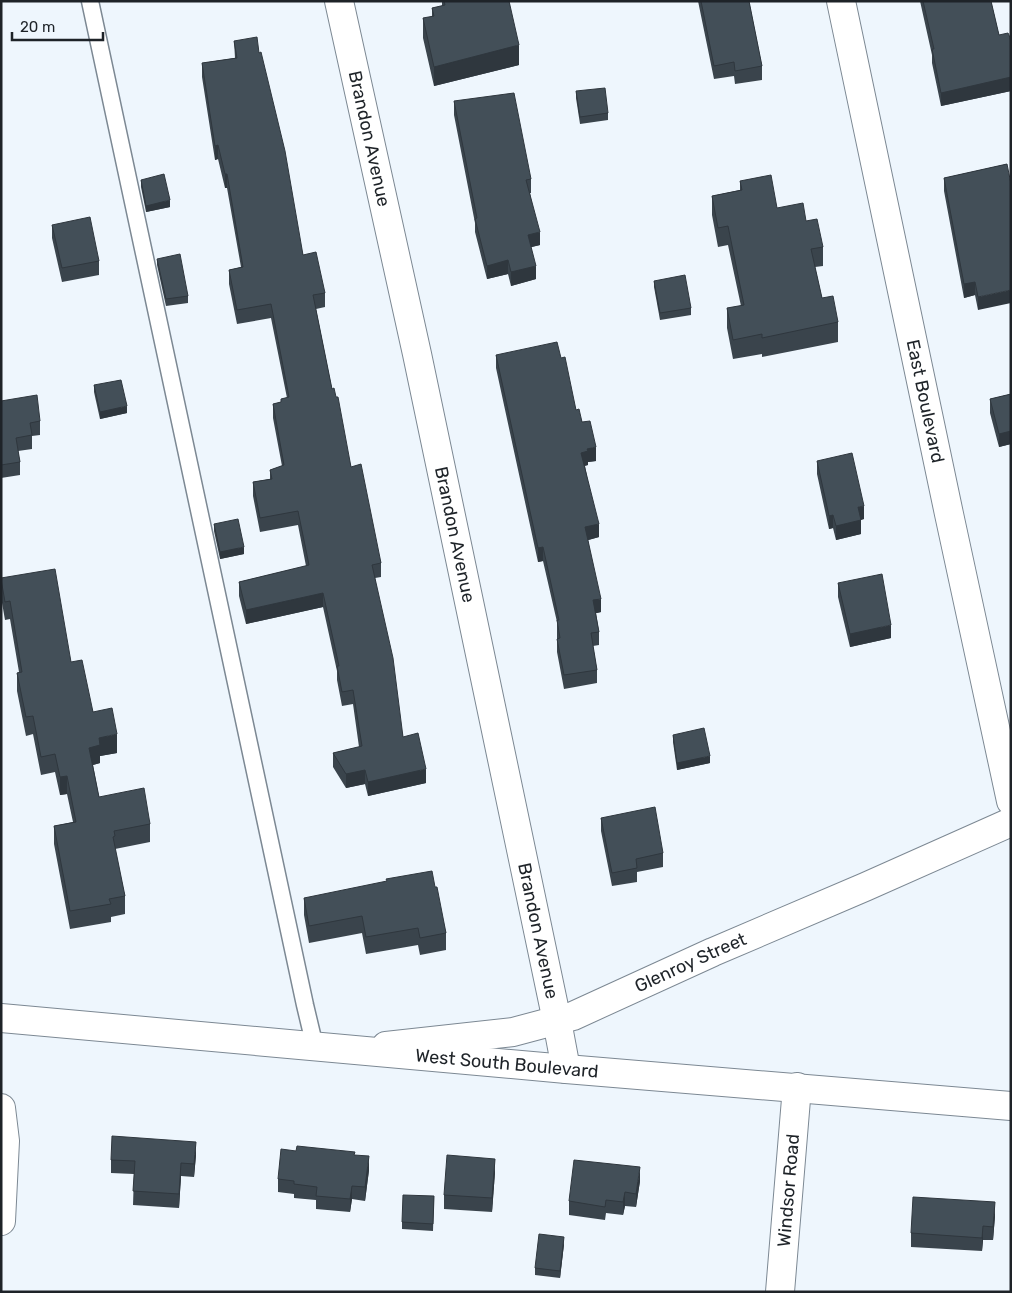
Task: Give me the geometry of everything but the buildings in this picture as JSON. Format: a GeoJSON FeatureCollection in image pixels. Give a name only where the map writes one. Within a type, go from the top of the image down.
{"type":"FeatureCollection","features":[{"type":"Feature","properties":{"kind":"street","name":"Brandon Avenue"},"geometry":{"type":"LineString","coordinates":[[339,1],[417,354],[566,1069]]}},
{"type":"Feature","properties":{"kind":"street","name":"East Boulevard"},"geometry":{"type":"LineString","coordinates":[[841,1],[1011,801]]}},
{"type":"Feature","properties":{"kind":"street","name":"Glenroy Street"},"geometry":{"type":"LineString","coordinates":[[356,1050],[513,1032],[573,1016],[713,952],[1011,822]]}},
{"type":"Feature","properties":{"kind":"street","name":"West South Boulevard"},"geometry":{"type":"LineString","coordinates":[[1,1018],[566,1069],[1011,1106]]}},
{"type":"Feature","properties":{"kind":"street","name":"Windsor Road"},"geometry":{"type":"LineString","coordinates":[[780,1292],[797,1087]]}},
{"type":"Feature","properties":{"kind":"street"},"geometry":{"type":"LineString","coordinates":[[1,1108],[5,1141],[1,1221]]}},
{"type":"Feature","properties":{"kind":"lane"},"geometry":{"type":"LineString","coordinates":[[90,1],[305,1005],[316,1047]]}}]}
